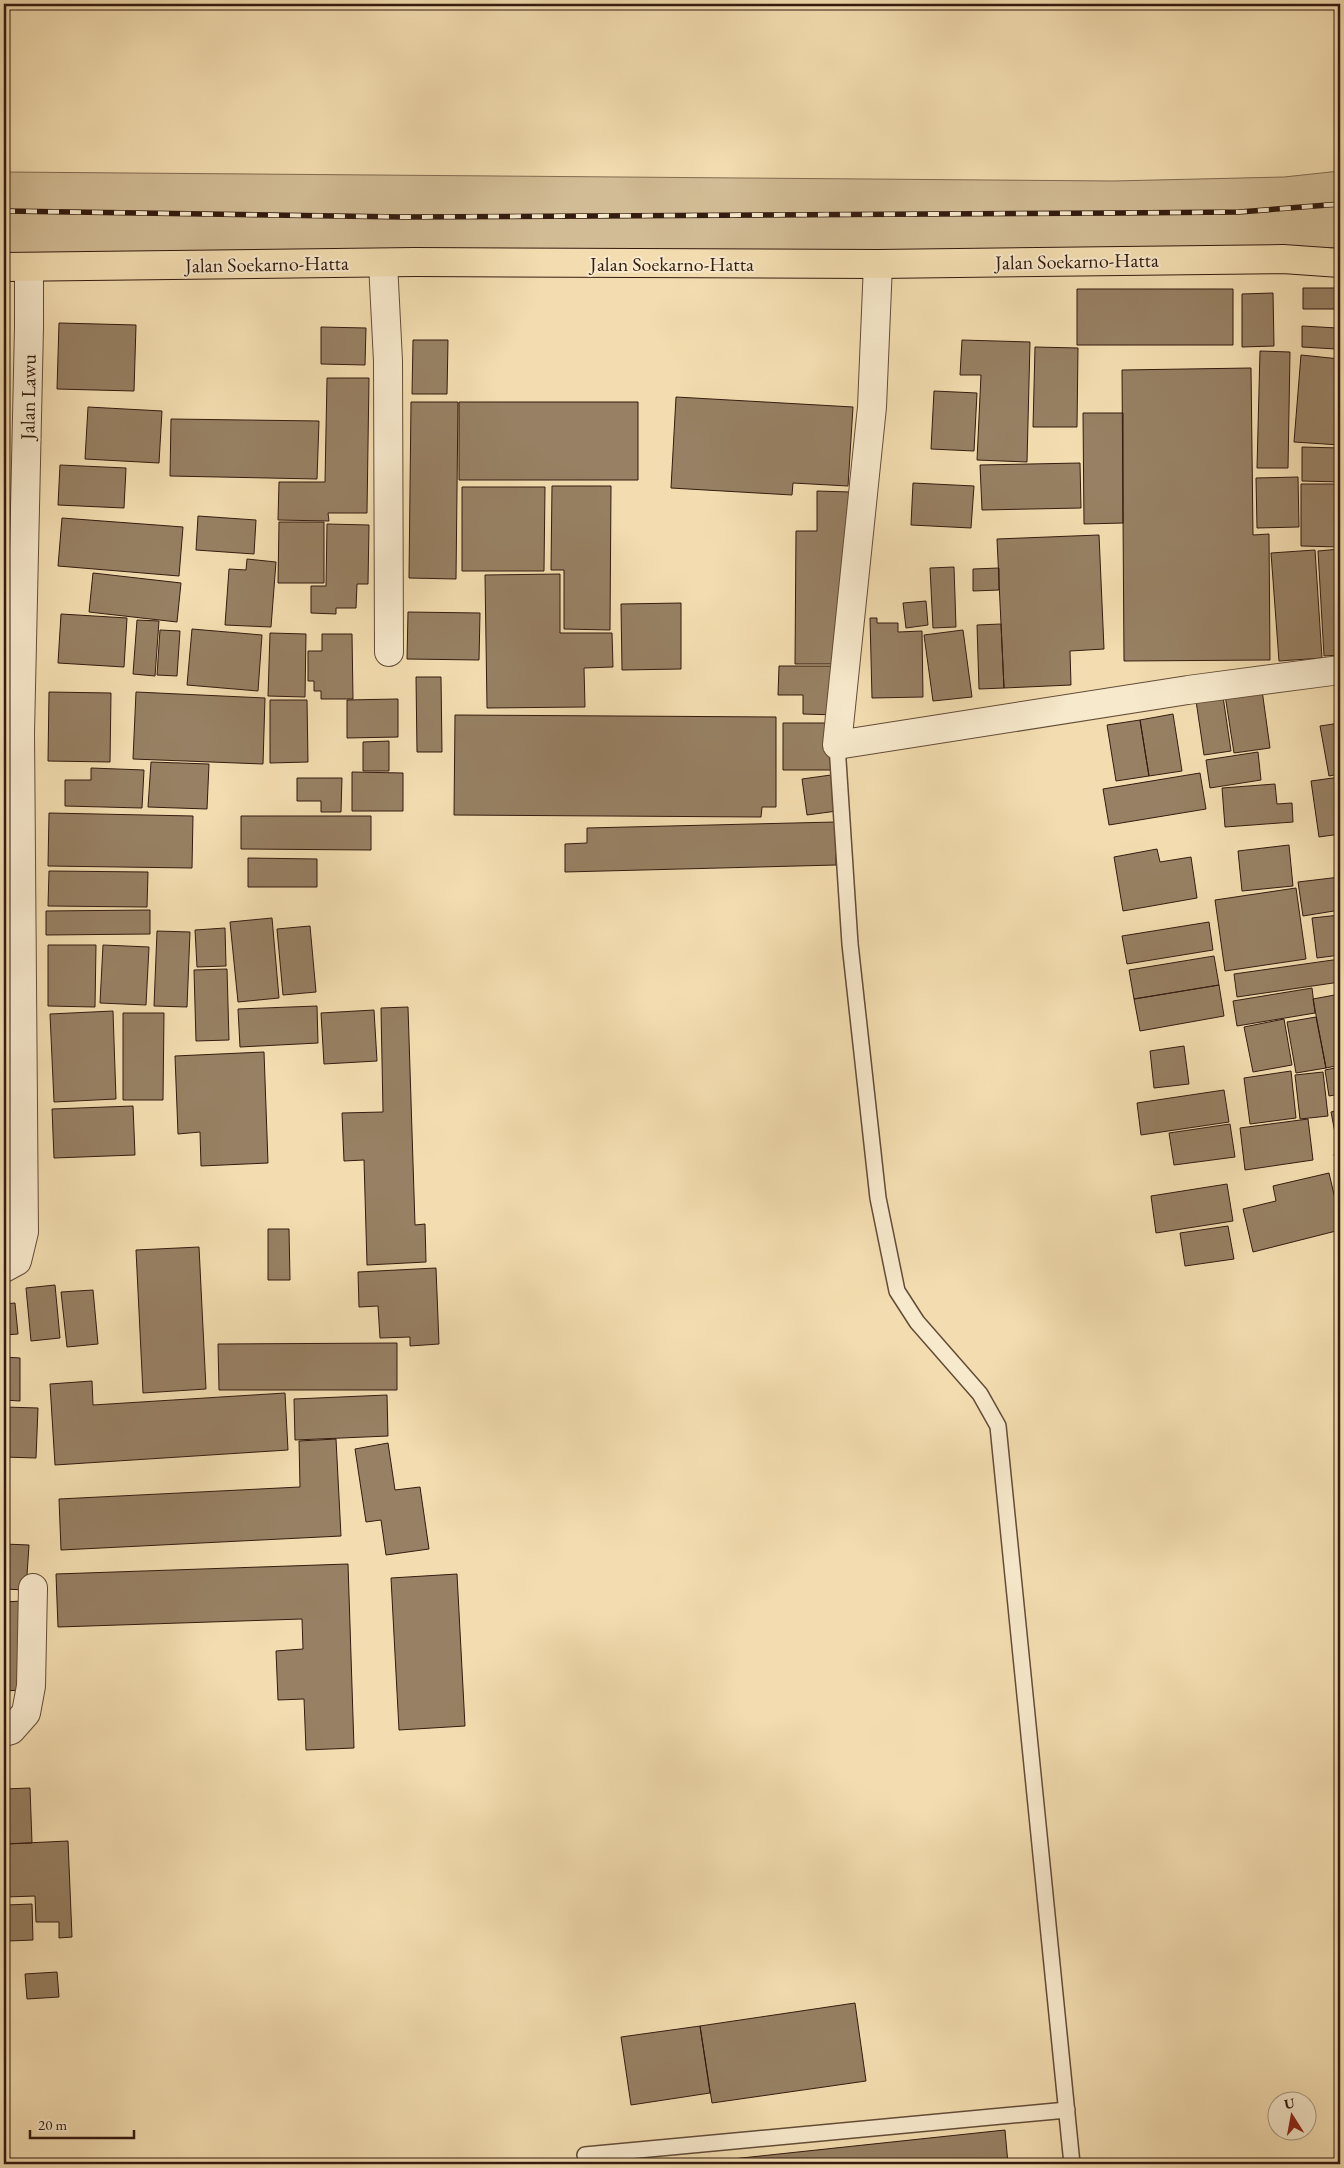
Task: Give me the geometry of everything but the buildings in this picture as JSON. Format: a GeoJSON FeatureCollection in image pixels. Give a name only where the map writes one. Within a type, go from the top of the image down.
{"type":"FeatureCollection","features":[{"type":"Feature","properties":{"kind":"highway","name":"Jalan Soekarno-Hatta"},"geometry":{"type":"LineString","coordinates":[[16,267],[415,262],[478,264],[878,264],[1283,259],[1340,263]]}},
{"type":"Feature","properties":{"kind":"street"},"geometry":{"type":"LineString","coordinates":[[383,263],[388,361],[389,652]]}},
{"type":"Feature","properties":{"kind":"street"},"geometry":{"type":"LineString","coordinates":[[878,264],[872,407],[836,745],[1188,690],[1340,670]]}},
{"type":"Feature","properties":{"kind":"street","name":"Jalan Lawu"},"geometry":{"type":"LineString","coordinates":[[4,1268],[17,1261],[24,1232],[20,733],[29,327],[16,267]]}},
{"type":"Feature","properties":{"kind":"street"},"geometry":{"type":"LineString","coordinates":[[4,1732],[11,1730],[26,1713],[31,1686],[33,1588]]}},
{"type":"Feature","properties":{"kind":"lane"},"geometry":{"type":"LineString","coordinates":[[836,745],[850,944],[878,1198],[897,1291],[917,1322],[980,1394],[998,1426],[1072,2164]]}},
{"type":"Feature","properties":{"kind":"lane"},"geometry":{"type":"LineString","coordinates":[[585,2155],[1068,2110]]}},
{"type":"Feature","properties":{"kind":"shaded area"},"geometry":{"type":"Polygon","coordinates":[[[1340,171],[1340,247],[1285,252],[4,259],[4,172],[1113,181],[1284,177],[1340,171]]]}},
{"type":"Feature","properties":{"kind":"railway"},"geometry":{"type":"LineString","coordinates":[[4,211],[403,217],[1239,212],[1340,204]]}}]}
